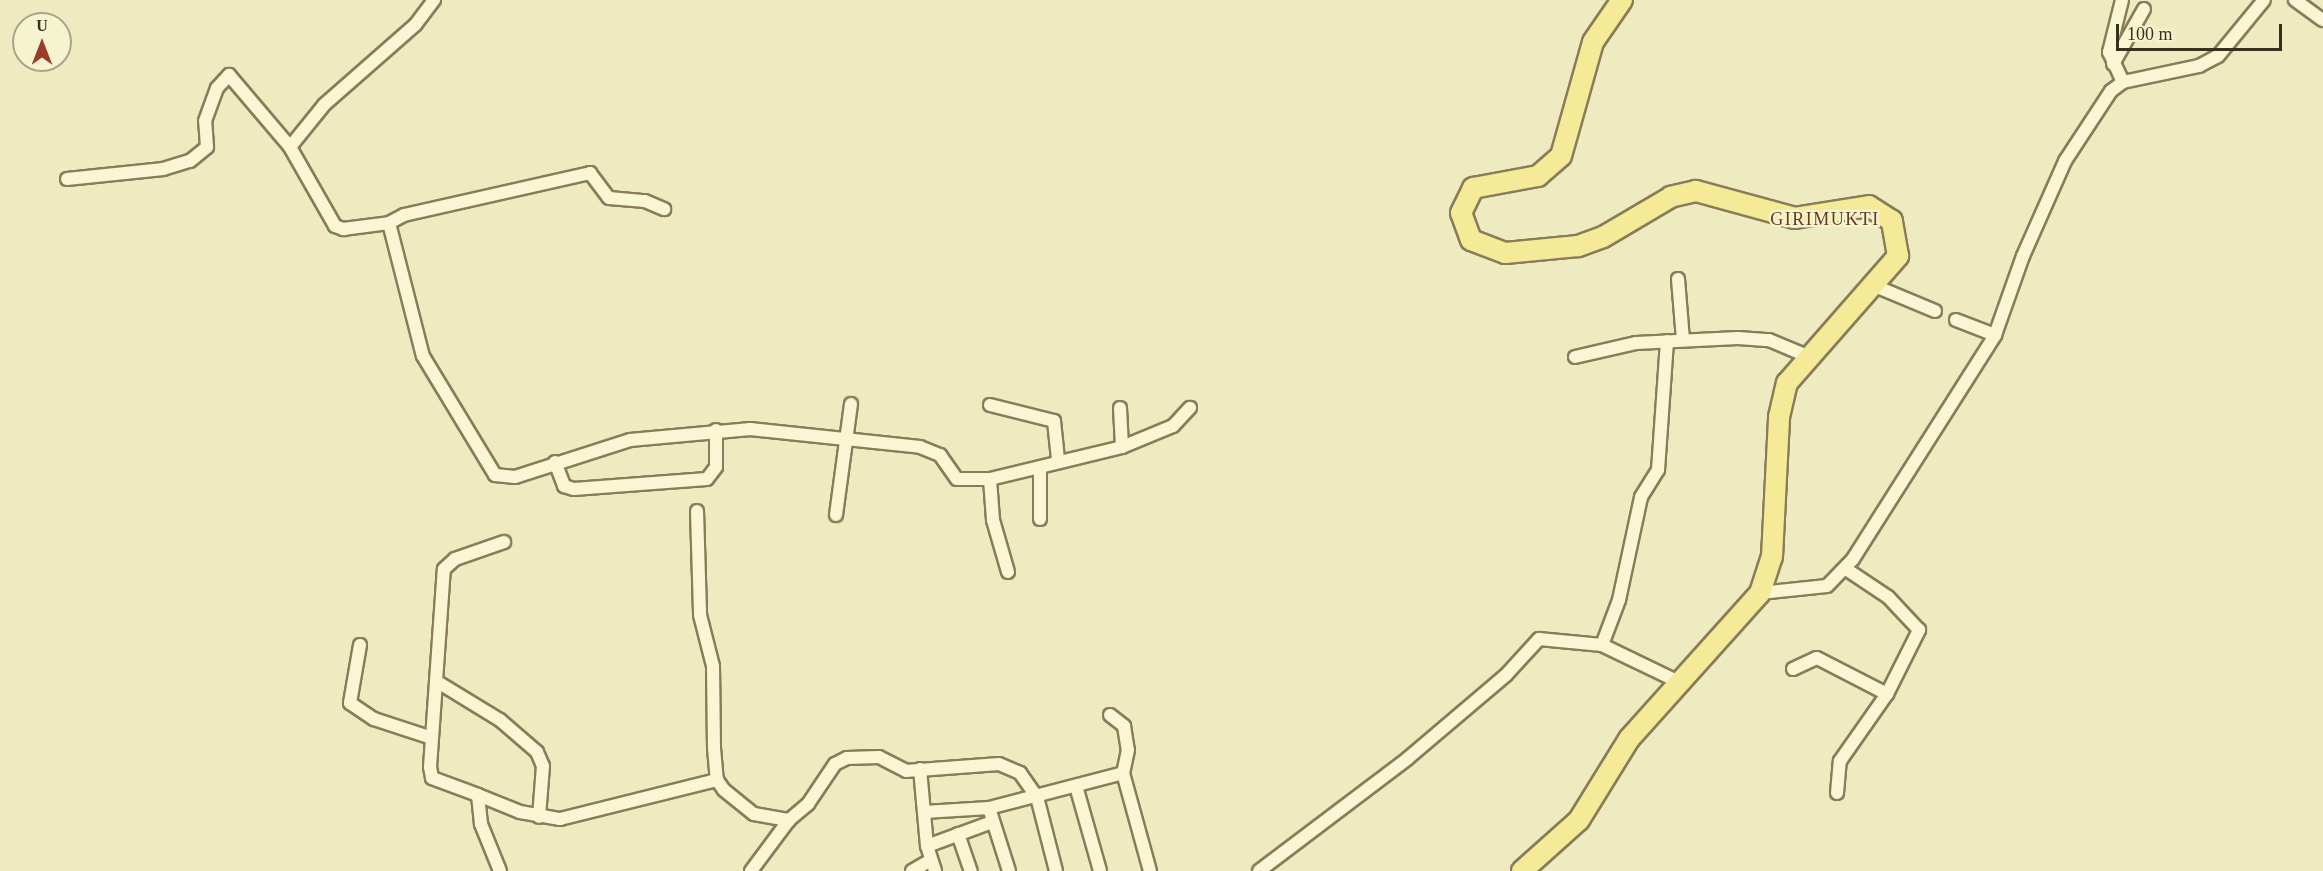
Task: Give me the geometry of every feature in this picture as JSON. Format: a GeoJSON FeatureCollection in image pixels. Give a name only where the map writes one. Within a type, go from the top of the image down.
{"type":"FeatureCollection","features":[{"type":"Feature","properties":{"kind":"main road"},"geometry":{"type":"LineString","coordinates":[[1522,871],[1579,820],[1625,745],[1678,682],[1760,592],[1772,557],[1781,404],[1787,383],[1807,356],[1895,264],[1898,252],[1892,221],[1869,206],[1795,218],[1696,191],[1671,197],[1603,237],[1578,246],[1505,253],[1471,240],[1461,213],[1473,188],[1538,176],[1561,156],[1593,42],[1622,0]]}},
{"type":"Feature","properties":{"kind":"street"},"geometry":{"type":"LineString","coordinates":[[290,147],[324,105],[416,25],[434,0]]}},
{"type":"Feature","properties":{"kind":"street"},"geometry":{"type":"LineString","coordinates":[[2122,0],[2110,45],[2113,64],[2123,82]]}},
{"type":"Feature","properties":{"kind":"street"},"geometry":{"type":"LineString","coordinates":[[1760,592],[1827,586],[1846,569],[1995,335],[2023,256],[2065,162],[2107,97],[2123,82],[2199,66],[2218,56],[2264,0]]}},
{"type":"Feature","properties":{"kind":"street"},"geometry":{"type":"LineString","coordinates":[[2295,0],[2323,21]]}},
{"type":"Feature","properties":{"kind":"street"},"geometry":{"type":"LineString","coordinates":[[2113,64],[2144,9]]}},
{"type":"Feature","properties":{"kind":"street"},"geometry":{"type":"LineString","coordinates":[[67,179],[163,169],[190,161],[207,147],[204,121],[217,88],[229,75],[290,147],[335,226],[343,230],[389,223],[404,215],[590,173],[609,198],[645,201],[664,209]]}},
{"type":"Feature","properties":{"kind":"street"},"geometry":{"type":"LineString","coordinates":[[389,223],[423,356],[488,470],[508,478],[612,443],[716,430],[765,429],[809,438],[845,438],[920,447],[939,454],[957,479],[990,479],[1040,468],[1058,460],[1122,447],[1173,426],[1190,408]]}},
{"type":"Feature","properties":{"kind":"street"},"geometry":{"type":"LineString","coordinates":[[1678,279],[1683,340]]}},
{"type":"Feature","properties":{"kind":"street"},"geometry":{"type":"LineString","coordinates":[[1875,286],[1935,311]]}},
{"type":"Feature","properties":{"kind":"street"},"geometry":{"type":"LineString","coordinates":[[1956,320],[1995,335]]}},
{"type":"Feature","properties":{"kind":"street"},"geometry":{"type":"LineString","coordinates":[[1575,357],[1636,343],[1769,339],[1807,356]]}},
{"type":"Feature","properties":{"kind":"street"},"geometry":{"type":"LineString","coordinates":[[1602,645],[1619,600],[1641,497],[1658,470],[1667,341]]}},
{"type":"Feature","properties":{"kind":"street"},"geometry":{"type":"LineString","coordinates":[[836,515],[850,404]]}},
{"type":"Feature","properties":{"kind":"street"},"geometry":{"type":"LineString","coordinates":[[990,405],[1054,421],[1058,460]]}},
{"type":"Feature","properties":{"kind":"street"},"geometry":{"type":"LineString","coordinates":[[1120,408],[1122,447]]}},
{"type":"Feature","properties":{"kind":"street"},"geometry":{"type":"LineString","coordinates":[[555,462],[564,486],[574,489],[706,479],[716,467],[716,430]]}},
{"type":"Feature","properties":{"kind":"street"},"geometry":{"type":"LineString","coordinates":[[1040,468],[1040,519]]}},
{"type":"Feature","properties":{"kind":"street"},"geometry":{"type":"LineString","coordinates":[[990,479],[993,520],[1008,572]]}},
{"type":"Feature","properties":{"kind":"street"},"geometry":{"type":"LineString","coordinates":[[697,510],[700,615],[716,690],[717,780],[754,814],[789,820]]}},
{"type":"Feature","properties":{"kind":"street"},"geometry":{"type":"LineString","coordinates":[[504,542],[455,559],[444,569],[432,738],[432,778],[539,818],[580,816],[717,780]]}},
{"type":"Feature","properties":{"kind":"street"},"geometry":{"type":"LineString","coordinates":[[1837,793],[1840,761],[1887,694],[1919,627],[1878,589],[1846,569]]}},
{"type":"Feature","properties":{"kind":"street"},"geometry":{"type":"LineString","coordinates":[[1259,871],[1407,759],[1506,675],[1536,641],[1547,638],[1602,645],[1678,682]]}},
{"type":"Feature","properties":{"kind":"street"},"geometry":{"type":"LineString","coordinates":[[360,645],[350,703],[374,719],[432,738]]}},
{"type":"Feature","properties":{"kind":"street"},"geometry":{"type":"LineString","coordinates":[[1793,669],[1817,658],[1887,694]]}},
{"type":"Feature","properties":{"kind":"street"},"geometry":{"type":"LineString","coordinates":[[436,681],[500,720],[537,752],[543,766],[539,818]]}},
{"type":"Feature","properties":{"kind":"street"},"geometry":{"type":"LineString","coordinates":[[1110,715],[1120,720],[1128,742],[1123,773],[1150,871]]}},
{"type":"Feature","properties":{"kind":"street"},"geometry":{"type":"LineString","coordinates":[[751,871],[789,820],[808,804],[835,764],[847,758],[879,756],[900,771],[999,764],[1020,773],[1037,797],[1056,871]]}},
{"type":"Feature","properties":{"kind":"street"},"geometry":{"type":"LineString","coordinates":[[912,871],[933,866],[927,846],[921,769]]}},
{"type":"Feature","properties":{"kind":"street"},"geometry":{"type":"LineString","coordinates":[[924,812],[989,808],[1123,773]]}},
{"type":"Feature","properties":{"kind":"street"},"geometry":{"type":"LineString","coordinates":[[1076,786],[1100,871]]}},
{"type":"Feature","properties":{"kind":"street"},"geometry":{"type":"LineString","coordinates":[[478,795],[481,824],[500,871]]}},
{"type":"Feature","properties":{"kind":"street"},"geometry":{"type":"LineString","coordinates":[[989,808],[1009,871]]}},
{"type":"Feature","properties":{"kind":"street"},"geometry":{"type":"LineString","coordinates":[[927,846],[992,822]]}},
{"type":"Feature","properties":{"kind":"street"},"geometry":{"type":"LineString","coordinates":[[958,834],[971,871]]}},
{"type":"Feature","properties":{"kind":"district","name":"GIRIMUKTI"},"geometry":{"type":"Point","coordinates":[1825,219]}}]}
